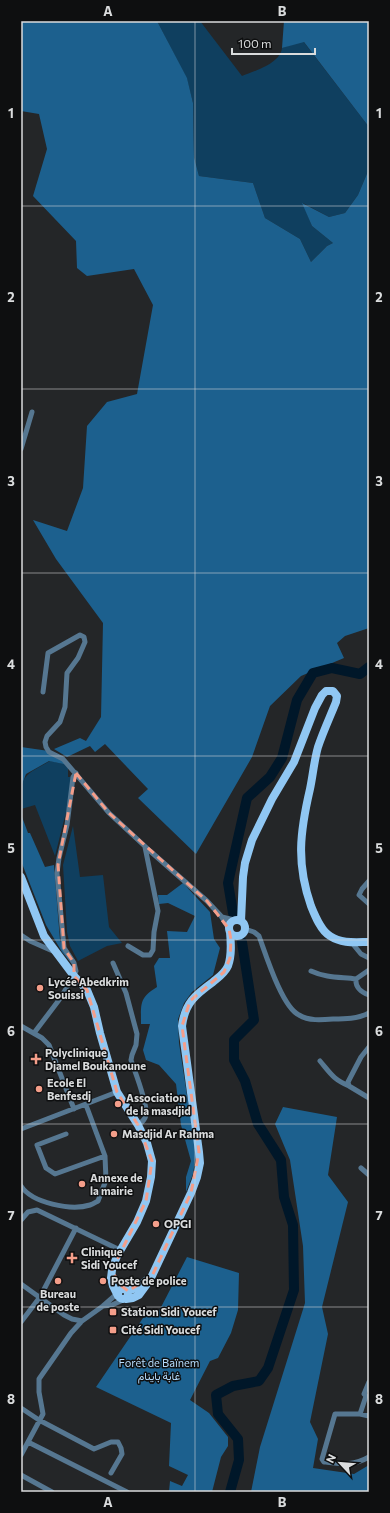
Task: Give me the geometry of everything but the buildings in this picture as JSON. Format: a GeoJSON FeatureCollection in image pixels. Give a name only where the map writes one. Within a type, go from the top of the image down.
{"type":"FeatureCollection","features":[{"type":"Feature","properties":{"kind":"main road"},"geometry":{"type":"LineString","coordinates":[[238,921],[245,863],[252,840],[272,799],[301,748],[315,708],[322,694],[326,691],[334,691],[337,696],[336,702],[318,748],[305,811],[301,838],[302,867],[308,896],[314,915],[329,936],[340,941],[352,943],[369,942]]}},
{"type":"Feature","properties":{"kind":"main road"},"geometry":{"type":"LineString","coordinates":[[21,877],[44,936],[74,976],[87,990],[94,1007],[117,1092],[138,1125],[149,1149],[152,1161],[151,1177],[146,1201],[142,1212],[120,1250],[112,1270],[122,1294],[133,1298],[139,1295],[146,1287],[152,1276],[192,1193],[197,1177],[200,1163],[182,1034],[183,1017],[190,1001],[197,993],[224,972],[243,932],[244,924],[238,921],[231,922],[229,930],[231,947],[230,958]]}},
{"type":"Feature","properties":{"kind":"main road"},"geometry":{"type":"LineString","coordinates":[[229,930],[236,936],[243,932]]}},
{"type":"Feature","properties":{"kind":"street"},"geometry":{"type":"LineString","coordinates":[[21,449],[32,412]]}},
{"type":"Feature","properties":{"kind":"street"},"geometry":{"type":"LineString","coordinates":[[43,692],[48,653],[80,635],[84,637],[85,642],[78,658],[67,673],[65,707],[60,722],[45,742],[49,752],[63,759],[109,813],[207,900],[221,916],[229,930]]}},
{"type":"Feature","properties":{"kind":"street"},"geometry":{"type":"LineString","coordinates":[[34,1033],[59,1000],[76,971],[74,963],[64,948],[57,873],[67,825],[73,777],[76,774]]}},
{"type":"Feature","properties":{"kind":"street"},"geometry":{"type":"LineString","coordinates":[[128,946],[144,955],[150,955],[153,950],[154,932],[158,911],[145,846]]}},
{"type":"Feature","properties":{"kind":"street"},"geometry":{"type":"LineString","coordinates":[[369,881],[362,888],[359,895],[369,904]]}},
{"type":"Feature","properties":{"kind":"street"},"geometry":{"type":"LineString","coordinates":[[221,916],[238,921]]}},
{"type":"Feature","properties":{"kind":"street"},"geometry":{"type":"LineString","coordinates":[[243,932],[254,932],[259,936],[287,1004],[298,1015],[318,1020],[345,1019],[369,1014]]}},
{"type":"Feature","properties":{"kind":"street"},"geometry":{"type":"LineString","coordinates":[[21,935],[30,941],[56,952]]}},
{"type":"Feature","properties":{"kind":"street"},"geometry":{"type":"LineString","coordinates":[[352,943],[361,954],[369,958]]}},
{"type":"Feature","properties":{"kind":"street"},"geometry":{"type":"LineString","coordinates":[[113,963],[126,993],[137,1034],[136,1045],[131,1060],[146,1105],[145,1119],[138,1125]]}},
{"type":"Feature","properties":{"kind":"street"},"geometry":{"type":"LineString","coordinates":[[312,971],[320,975],[356,979],[369,970]]}},
{"type":"Feature","properties":{"kind":"street"},"geometry":{"type":"LineString","coordinates":[[356,979],[357,987],[363,993],[369,995]]}},
{"type":"Feature","properties":{"kind":"street"},"geometry":{"type":"LineString","coordinates":[[21,1026],[42,1038],[48,1045],[74,1109]]}},
{"type":"Feature","properties":{"kind":"street"},"geometry":{"type":"LineString","coordinates":[[349,1086],[350,1078],[369,1047]]}},
{"type":"Feature","properties":{"kind":"street"},"geometry":{"type":"LineString","coordinates":[[320,1061],[332,1077],[337,1081],[349,1086],[369,1098]]}},
{"type":"Feature","properties":{"kind":"street"},"geometry":{"type":"LineString","coordinates":[[21,1129],[117,1092]]}},
{"type":"Feature","properties":{"kind":"street"},"geometry":{"type":"LineString","coordinates":[[21,1186],[27,1193],[54,1206],[69,1207],[90,1205],[98,1201],[106,1180],[105,1156],[86,1105]]}},
{"type":"Feature","properties":{"kind":"street"},"geometry":{"type":"LineString","coordinates":[[66,1134],[37,1145],[46,1168],[55,1174],[105,1156]]}},
{"type":"Feature","properties":{"kind":"street"},"geometry":{"type":"LineString","coordinates":[[361,1168],[369,1175]]}},
{"type":"Feature","properties":{"kind":"street"},"geometry":{"type":"LineString","coordinates":[[21,1220],[28,1212],[37,1210],[120,1250]]}},
{"type":"Feature","properties":{"kind":"street"},"geometry":{"type":"LineString","coordinates":[[21,1322],[40,1297],[76,1228]]}},
{"type":"Feature","properties":{"kind":"street"},"geometry":{"type":"LineString","coordinates":[[21,1284],[64,1315],[72,1319],[82,1321]]}},
{"type":"Feature","properties":{"kind":"street"},"geometry":{"type":"LineString","coordinates":[[103,1306],[114,1304],[122,1294]]}},
{"type":"Feature","properties":{"kind":"street"},"geometry":{"type":"LineString","coordinates":[[21,1455],[43,1414],[39,1392],[39,1380],[71,1333],[82,1321],[122,1294]]}},
{"type":"Feature","properties":{"kind":"street"},"geometry":{"type":"LineString","coordinates":[[360,1414],[367,1397],[364,1394],[369,1382]]}},
{"type":"Feature","properties":{"kind":"street"},"geometry":{"type":"LineString","coordinates":[[21,1408],[39,1420],[94,1450],[111,1442],[118,1442],[122,1454],[111,1473]]}},
{"type":"Feature","properties":{"kind":"street"},"geometry":{"type":"LineString","coordinates":[[369,1416],[360,1414],[335,1414],[322,1459],[324,1462],[347,1464],[359,1463],[369,1457]]}},
{"type":"Feature","properties":{"kind":"street"},"geometry":{"type":"LineString","coordinates":[[28,1442],[127,1492]]}},
{"type":"Feature","properties":{"kind":"street"},"geometry":{"type":"LineString","coordinates":[[21,1475],[52,1492]]}},
{"type":"Feature","properties":{"kind":"highlighted area"},"geometry":{"type":"Polygon","coordinates":[[[76,773],[109,813],[207,901],[229,929],[231,940],[230,958],[224,972],[190,1001],[182,1026],[199,1152],[191,1193],[152,1276],[128,1291],[119,1284],[112,1270],[146,1201],[152,1161],[138,1125],[117,1092],[87,990],[74,976],[74,963],[64,948],[58,865],[76,773]]]}},
{"type":"Feature","properties":{"kind":"shaded area"},"geometry":{"type":"Polygon","coordinates":[[[157,21],[200,21],[242,76],[272,63],[280,54],[282,48],[303,41],[369,127],[369,169],[358,195],[345,213],[329,217],[303,203],[312,226],[333,243],[327,246],[311,262],[300,239],[265,218],[253,183],[199,176],[194,157],[193,103],[187,79],[157,21]]]}},
{"type":"Feature","properties":{"kind":"shaded area"},"geometry":{"type":"Polygon","coordinates":[[[50,761],[68,765],[68,777],[71,777],[69,800],[55,856],[35,805],[21,809],[21,790],[25,779],[33,771],[50,761]]]}},
{"type":"Feature","properties":{"kind":"shaded area"},"geometry":{"type":"Polygon","coordinates":[[[73,826],[80,877],[103,875],[109,927],[122,943],[107,946],[78,961],[70,946],[67,932],[63,865],[73,826]]]}},
{"type":"Feature","properties":{"kind":"green space"},"geometry":{"type":"Polygon","coordinates":[[[21,21],[157,21],[187,78],[193,103],[194,157],[199,176],[253,183],[265,218],[300,239],[311,262],[327,246],[333,243],[312,226],[302,203],[329,217],[345,213],[358,195],[369,169],[369,628],[345,636],[337,643],[344,658],[301,676],[270,706],[252,757],[196,854],[138,798],[148,789],[105,744],[95,752],[90,746],[67,757],[54,749],[80,738],[86,741],[101,717],[103,623],[56,559],[33,520],[67,531],[83,488],[87,426],[107,402],[137,394],[153,305],[134,269],[87,276],[77,268],[76,241],[33,196],[47,149],[39,114],[21,111],[21,21]]]}},
{"type":"Feature","properties":{"kind":"green space"},"geometry":{"type":"Polygon","coordinates":[[[284,21],[369,21],[369,127],[304,42],[282,48],[284,21]]]}},
{"type":"Feature","properties":{"kind":"green space"},"geometry":{"type":"Polygon","coordinates":[[[21,747],[49,751],[68,765],[49,761],[26,774],[21,787],[21,747]]]}},
{"type":"Feature","properties":{"kind":"green space"},"geometry":{"type":"Polygon","coordinates":[[[21,817],[45,867],[54,865],[60,940],[72,964],[62,952],[46,925],[21,861],[21,817]]]}},
{"type":"Feature","properties":{"kind":"green space"},"geometry":{"type":"Polygon","coordinates":[[[183,883],[210,912],[214,939],[220,948],[213,975],[192,992],[184,1003],[178,1019],[179,1043],[196,1154],[193,1174],[186,1192],[186,1177],[191,1161],[181,1125],[176,1084],[159,1065],[146,1060],[143,1050],[150,1024],[141,1024],[142,1002],[151,991],[157,987],[154,966],[159,958],[170,958],[167,931],[187,932],[195,916],[168,903],[159,904],[158,895],[167,895],[183,883]]]}},
{"type":"Feature","properties":{"kind":"green space"},"geometry":{"type":"Polygon","coordinates":[[[283,1107],[337,1117],[328,1175],[348,1202],[322,1307],[328,1334],[310,1422],[318,1439],[313,1468],[354,1474],[369,1465],[369,1492],[251,1492],[260,1447],[305,1303],[303,1246],[290,1160],[275,1124],[283,1107]]]}},
{"type":"Feature","properties":{"kind":"green space","name":"Forêt de Baïnem غابة باينام"},"geometry":{"type":"Polygon","coordinates":[[[187,1257],[239,1273],[238,1310],[231,1333],[218,1358],[210,1361],[190,1400],[209,1413],[228,1437],[228,1446],[221,1457],[212,1492],[169,1492],[170,1481],[182,1486],[188,1475],[169,1466],[171,1423],[96,1387],[143,1318],[158,1313],[187,1257]]]}},
{"type":"Feature","properties":{"kind":"waterway"},"geometry":{"type":"LineString","coordinates":[[233,913],[228,883],[247,798],[270,777],[282,758],[297,700],[313,673],[332,668],[360,674],[369,667]]}},
{"type":"Feature","properties":{"kind":"waterway"},"geometry":{"type":"LineString","coordinates":[[230,1492],[239,1460],[238,1439],[218,1414],[216,1395],[233,1386],[259,1381],[268,1368],[294,1290],[293,1225],[284,1197],[281,1160],[258,1124],[245,1081],[234,1060],[234,1040],[254,1020],[242,942]]}},
{"type":"Feature","properties":{"kind":"place","name":"Lycée Abedkrim Souissi"},"geometry":{"type":"Point","coordinates":[40,988]}},
{"type":"Feature","properties":{"kind":"place","name":"Polyclinique Djamel Boukanoune"},"geometry":{"type":"Point","coordinates":[36,1059]}},
{"type":"Feature","properties":{"kind":"place","name":"Ecole El Benfesdj"},"geometry":{"type":"Point","coordinates":[39,1089]}},
{"type":"Feature","properties":{"kind":"place","name":"Association de la masdjid"},"geometry":{"type":"Point","coordinates":[118,1104]}},
{"type":"Feature","properties":{"kind":"place","name":"Masdjid Ar Rahma"},"geometry":{"type":"Point","coordinates":[114,1134]}},
{"type":"Feature","properties":{"kind":"place","name":"Annexe de la mairie"},"geometry":{"type":"Point","coordinates":[82,1184]}},
{"type":"Feature","properties":{"kind":"place","name":"OPGI"},"geometry":{"type":"Point","coordinates":[156,1224]}},
{"type":"Feature","properties":{"kind":"place","name":"Clinique Sidi Youcef"},"geometry":{"type":"Point","coordinates":[72,1258]}},
{"type":"Feature","properties":{"kind":"place","name":"Bureau de poste"},"geometry":{"type":"Point","coordinates":[58,1281]}},
{"type":"Feature","properties":{"kind":"place","name":"Poste de police"},"geometry":{"type":"Point","coordinates":[103,1281]}},
{"type":"Feature","properties":{"kind":"place","name":"Station Sidi Youcef"},"geometry":{"type":"Point","coordinates":[113,1312]}},
{"type":"Feature","properties":{"kind":"place","name":"Cité Sidi Youcef"},"geometry":{"type":"Point","coordinates":[113,1330]}}]}
